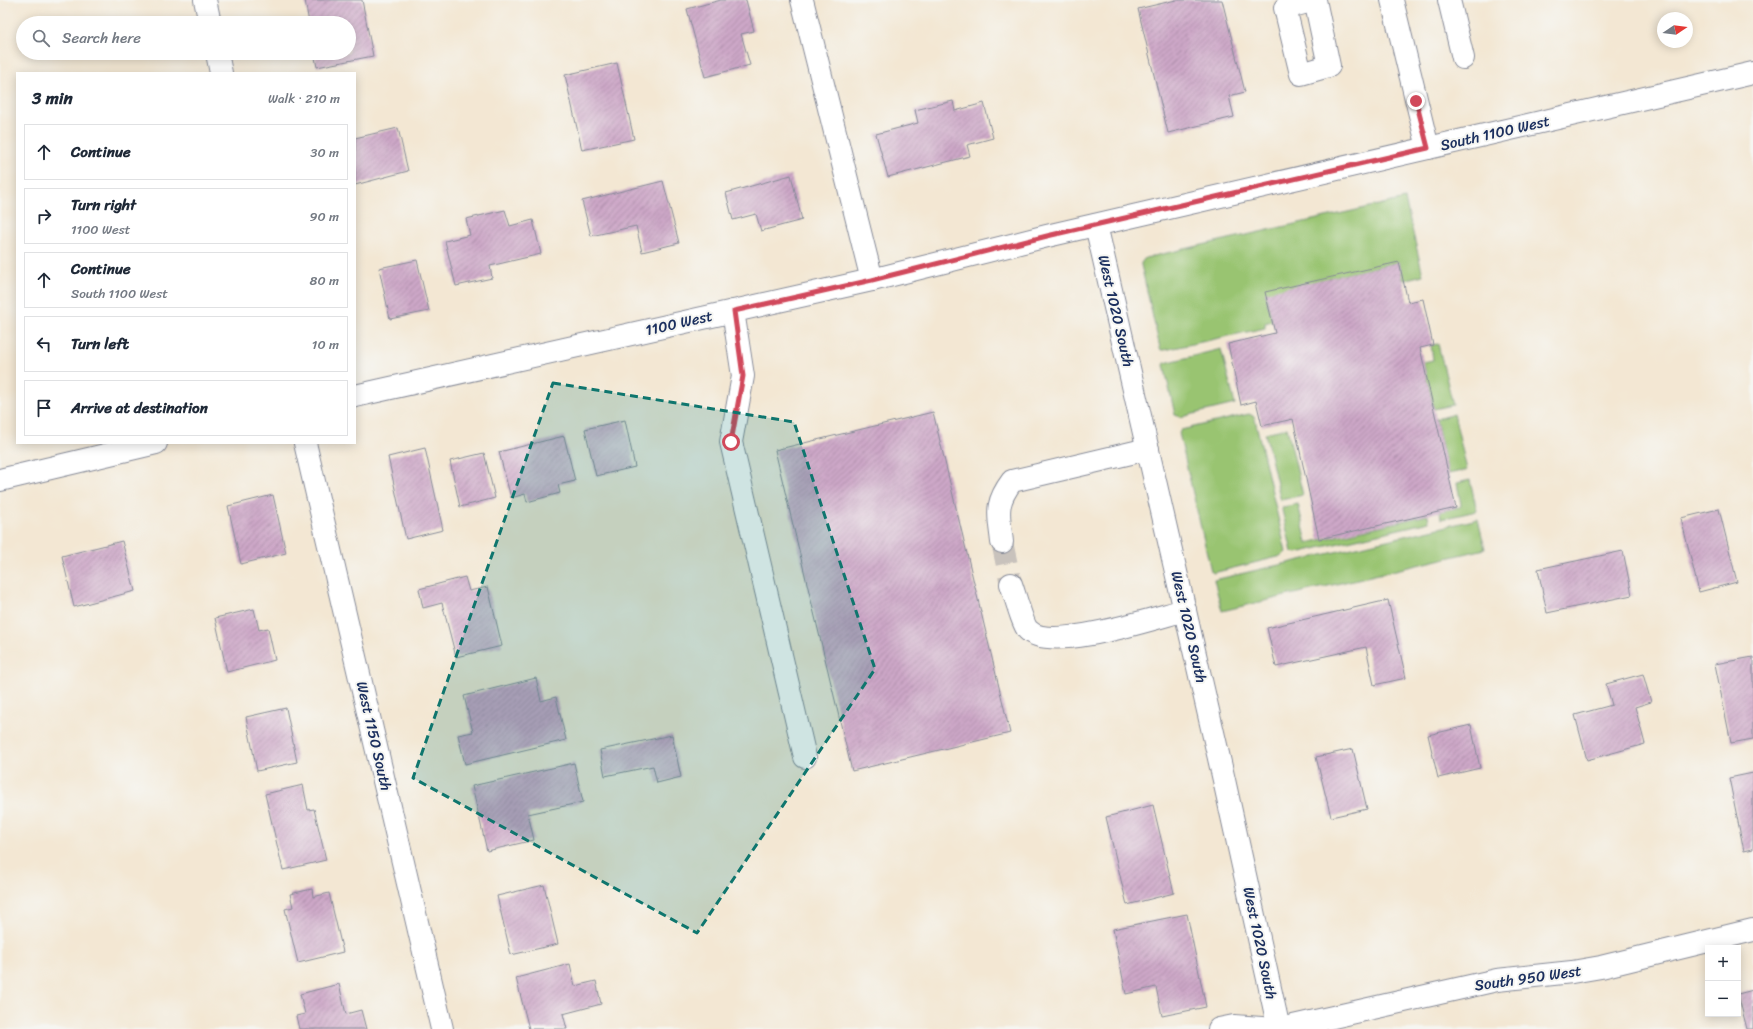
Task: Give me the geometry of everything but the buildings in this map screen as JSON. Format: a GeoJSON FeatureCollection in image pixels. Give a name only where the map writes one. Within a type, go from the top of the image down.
{"type":"FeatureCollection","features":[{"type":"Feature","properties":{"kind":"street"},"geometry":{"type":"LineString","coordinates":[[205,0],[208,16]]}},
{"type":"Feature","properties":{"kind":"street"},"geometry":{"type":"LineString","coordinates":[[802,0],[872,280]]}},
{"type":"Feature","properties":{"kind":"street"},"geometry":{"type":"LineString","coordinates":[[1392,0],[1428,148]]}},
{"type":"Feature","properties":{"kind":"street"},"geometry":{"type":"LineString","coordinates":[[1449,0],[1463,58]]}},
{"type":"Feature","properties":{"kind":"street"},"geometry":{"type":"LineString","coordinates":[[218,60],[221,72]]}},
{"type":"Feature","properties":{"kind":"street","name":"South 1100 West"},"geometry":{"type":"LineString","coordinates":[[1096,225],[1753,73]]}},
{"type":"Feature","properties":{"kind":"street","name":"1100 West"},"geometry":{"type":"LineString","coordinates":[[356,396],[872,280],[1096,225]]}},
{"type":"Feature","properties":{"kind":"street","name":"West 1020 South"},"geometry":{"type":"LineString","coordinates":[[1096,225],[1185,610],[1279,1029]]}},
{"type":"Feature","properties":{"kind":"street"},"geometry":{"type":"LineString","coordinates":[[734,311],[743,376],[731,442],[805,757]]}},
{"type":"Feature","properties":{"kind":"street"},"geometry":{"type":"LineString","coordinates":[[0,480],[152,444]]}},
{"type":"Feature","properties":{"kind":"street","name":"West 1150 South"},"geometry":{"type":"LineString","coordinates":[[305,444],[442,1029]]}},
{"type":"Feature","properties":{"kind":"street"},"geometry":{"type":"LineString","coordinates":[[1002,542],[998,506],[1004,491],[1012,480],[1148,449]]}},
{"type":"Feature","properties":{"kind":"street"},"geometry":{"type":"LineString","coordinates":[[1011,584],[1027,629],[1038,637],[1054,639],[1081,637],[1185,610]]}},
{"type":"Feature","properties":{"kind":"street","name":"South 950 West"},"geometry":{"type":"LineString","coordinates":[[1279,1029],[1497,980],[1572,972],[1601,967],[1753,930]]}},
{"type":"Feature","properties":{"kind":"street"},"geometry":{"type":"LineString","coordinates":[[1218,1029],[1234,1026],[1275,1029]]}},
{"type":"Feature","properties":{"kind":"highlighted area"},"geometry":{"type":"Polygon","coordinates":[[[553,383],[794,422],[875,669],[697,933],[413,778],[553,383]]]}},
{"type":"Feature","properties":{"kind":"green space"},"geometry":{"type":"Polygon","coordinates":[[[1405,199],[1423,275],[1403,280],[1399,262],[1265,293],[1272,321],[1265,323],[1265,328],[1161,350],[1141,265],[1145,258],[1405,199]]]}},
{"type":"Feature","properties":{"kind":"green space"},"geometry":{"type":"Polygon","coordinates":[[[1438,344],[1453,405],[1434,409],[1423,362],[1433,360],[1431,345],[1438,344]]]}},
{"type":"Feature","properties":{"kind":"green space"},"geometry":{"type":"Polygon","coordinates":[[[1221,349],[1235,404],[1181,417],[1175,415],[1164,365],[1165,363],[1221,349]]]}},
{"type":"Feature","properties":{"kind":"green space"},"geometry":{"type":"Polygon","coordinates":[[[1249,414],[1255,419],[1286,552],[1282,556],[1213,573],[1211,571],[1179,433],[1181,430],[1249,414]]]}},
{"type":"Feature","properties":{"kind":"green space"},"geometry":{"type":"Polygon","coordinates":[[[1454,414],[1467,470],[1448,474],[1436,419],[1454,414]]]}},
{"type":"Feature","properties":{"kind":"green space"},"geometry":{"type":"Polygon","coordinates":[[[1287,428],[1303,495],[1281,500],[1265,433],[1287,428]]]}},
{"type":"Feature","properties":{"kind":"green space"},"geometry":{"type":"Polygon","coordinates":[[[1470,480],[1477,511],[1441,519],[1440,511],[1460,507],[1461,505],[1457,483],[1470,480]]]}},
{"type":"Feature","properties":{"kind":"green space"},"geometry":{"type":"Polygon","coordinates":[[[1298,504],[1307,543],[1428,515],[1429,522],[1297,553],[1292,552],[1282,510],[1283,507],[1298,504]]]}},
{"type":"Feature","properties":{"kind":"green space"},"geometry":{"type":"Polygon","coordinates":[[[1478,519],[1485,549],[1222,611],[1214,580],[1478,519]]]}},
{"type":"Feature","properties":{"kind":"tunnel"},"geometry":{"type":"LineString","coordinates":[[1002,542],[1011,584]]}},
{"type":"Feature","properties":{"kind":"route"},"geometry":{"type":"LineString","coordinates":[[731,442],[743,376],[734,311],[872,280],[1047,236],[1428,148],[1416,101]]}}]}
